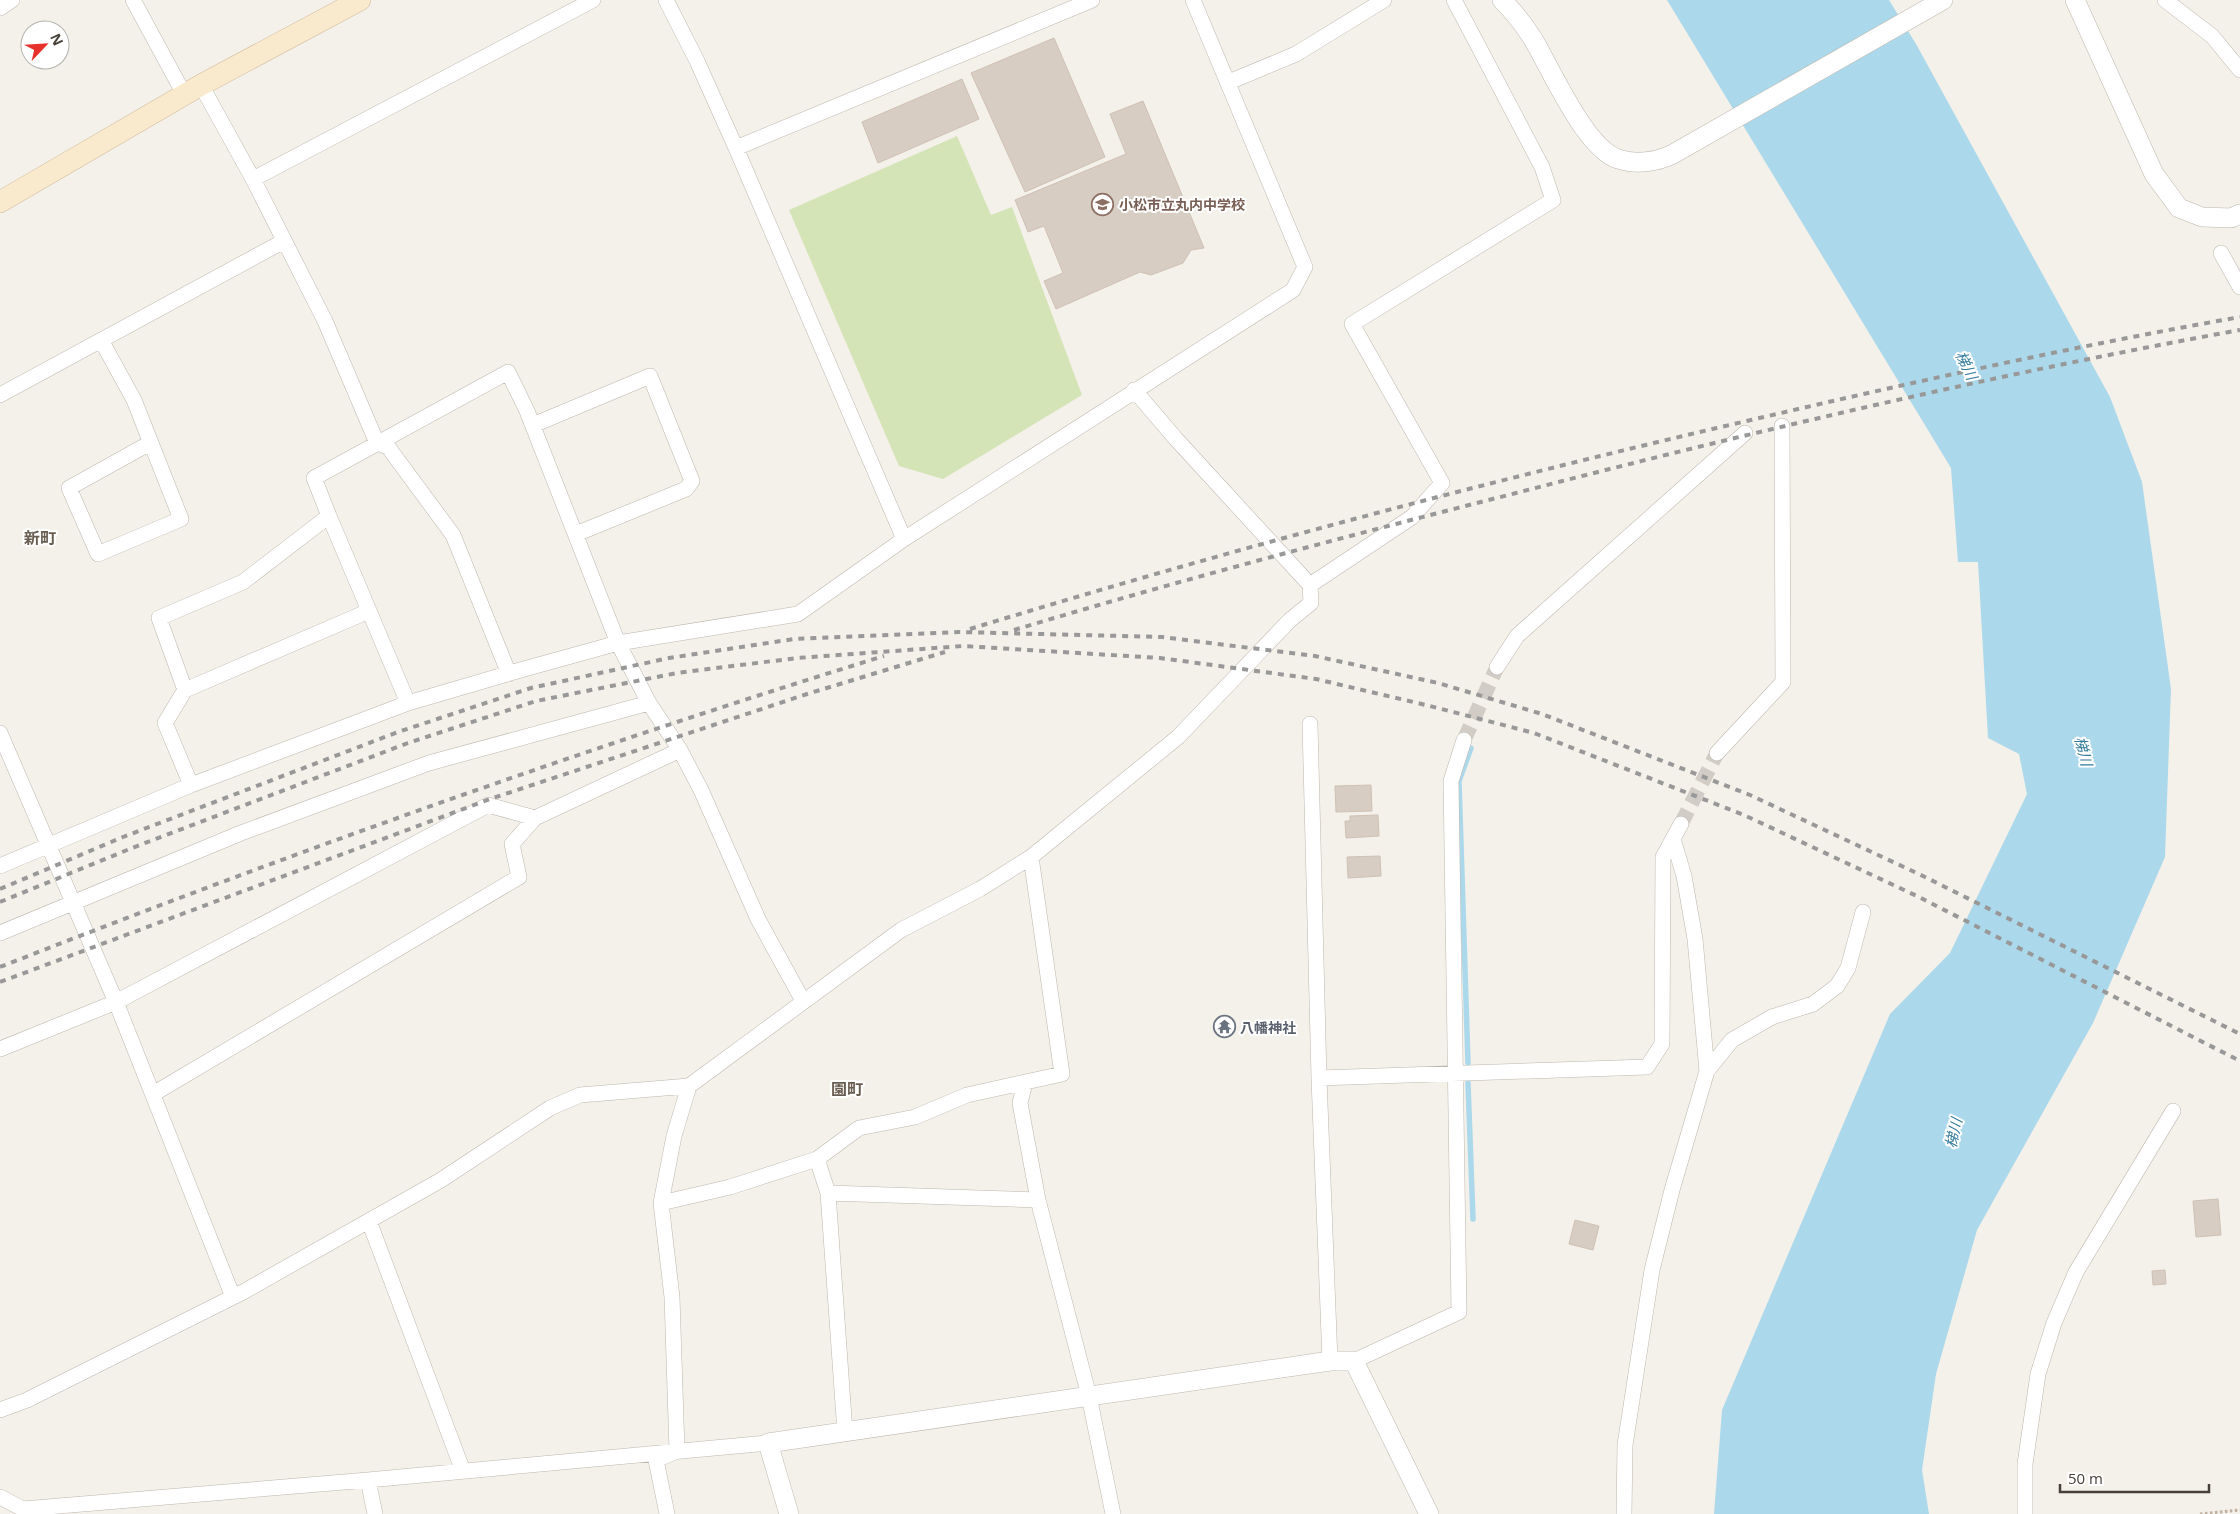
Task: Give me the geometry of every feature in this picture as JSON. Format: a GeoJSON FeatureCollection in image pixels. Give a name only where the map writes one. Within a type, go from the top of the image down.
{"type":"FeatureCollection","features":[{"type":"Feature","properties":{"kind":"main road"},"geometry":{"type":"LineString","coordinates":[[0,202],[193,89],[360,0]]}},
{"type":"Feature","properties":{"kind":"street"},"geometry":{"type":"LineString","coordinates":[[0,8],[12,0]]}},
{"type":"Feature","properties":{"kind":"street"},"geometry":{"type":"LineString","coordinates":[[134,0],[253,179],[325,321],[377,443],[388,447],[453,535],[509,674]]}},
{"type":"Feature","properties":{"kind":"street"},"geometry":{"type":"LineString","coordinates":[[253,179],[593,0]]}},
{"type":"Feature","properties":{"kind":"street"},"geometry":{"type":"LineString","coordinates":[[666,0],[697,61],[736,148],[904,538]]}},
{"type":"Feature","properties":{"kind":"street"},"geometry":{"type":"LineString","coordinates":[[736,148],[1092,0]]}},
{"type":"Feature","properties":{"kind":"street"},"geometry":{"type":"LineString","coordinates":[[0,866],[191,784],[408,703],[618,643],[798,614],[904,538],[1293,290],[1305,267],[1193,0]]}},
{"type":"Feature","properties":{"kind":"street"},"geometry":{"type":"LineString","coordinates":[[1229,82],[1296,54],[1384,0]]}},
{"type":"Feature","properties":{"kind":"street"},"geometry":{"type":"LineString","coordinates":[[1310,585],[1412,517],[1442,483],[1352,324],[1553,200],[1542,167],[1454,0]]}},
{"type":"Feature","properties":{"kind":"street"},"geometry":{"type":"LineString","coordinates":[[1502,0],[1515,14],[1532,38],[1582,125],[1594,142],[1617,159],[1641,162],[1661,160],[1674,154],[1942,0]]}},
{"type":"Feature","properties":{"kind":"street"},"geometry":{"type":"LineString","coordinates":[[2075,0],[2154,174],[2179,208],[2202,217],[2231,218],[2240,214]]}},
{"type":"Feature","properties":{"kind":"street"},"geometry":{"type":"LineString","coordinates":[[2165,0],[2212,36],[2240,70]]}},
{"type":"Feature","properties":{"kind":"street"},"geometry":{"type":"LineString","coordinates":[[0,395],[284,241]]}},
{"type":"Feature","properties":{"kind":"street"},"geometry":{"type":"LineString","coordinates":[[2221,253],[2240,287]]}},
{"type":"Feature","properties":{"kind":"street"},"geometry":{"type":"LineString","coordinates":[[102,340],[134,400],[181,519],[98,554],[69,488],[150,443]]}},
{"type":"Feature","properties":{"kind":"street"},"geometry":{"type":"LineString","coordinates":[[408,703],[314,478],[508,372],[533,425],[618,643],[649,703],[680,750],[701,790],[758,919],[803,1001]]}},
{"type":"Feature","properties":{"kind":"street"},"geometry":{"type":"LineString","coordinates":[[533,425],[650,376],[692,482],[686,490],[576,534]]}},
{"type":"Feature","properties":{"kind":"street"},"geometry":{"type":"LineString","coordinates":[[0,1410],[27,1400],[233,1297],[441,1180],[550,1108],[580,1095],[689,1086],[901,930],[980,889],[1031,857],[1178,737],[1290,620],[1311,603],[1310,585],[1134,390]]}},
{"type":"Feature","properties":{"kind":"street"},"geometry":{"type":"LineString","coordinates":[[1717,753],[1783,682],[1782,426]]}},
{"type":"Feature","properties":{"kind":"street"},"geometry":{"type":"LineString","coordinates":[[1497,667],[1517,636],[1745,433]]}},
{"type":"Feature","properties":{"kind":"street"},"geometry":{"type":"LineString","coordinates":[[185,690],[158,618],[243,582],[329,516]]}},
{"type":"Feature","properties":{"kind":"street"},"geometry":{"type":"LineString","coordinates":[[191,784],[165,723],[185,690],[369,612]]}},
{"type":"Feature","properties":{"kind":"street"},"geometry":{"type":"LineString","coordinates":[[0,933],[241,833],[429,763],[649,703]]}},
{"type":"Feature","properties":{"kind":"street"},"geometry":{"type":"LineString","coordinates":[[1310,724],[1319,1078],[1330,1362]]}},
{"type":"Feature","properties":{"kind":"street"},"geometry":{"type":"LineString","coordinates":[[0,732],[116,1002],[233,1297]]}},
{"type":"Feature","properties":{"kind":"street"},"geometry":{"type":"LineString","coordinates":[[0,1497],[23,1508],[80,1509],[768,1443],[1330,1362],[1354,1361],[1459,1312],[1451,781],[1464,740]]}},
{"type":"Feature","properties":{"kind":"street"},"geometry":{"type":"LineString","coordinates":[[153,1094],[519,878],[512,844],[535,818],[680,750]]}},
{"type":"Feature","properties":{"kind":"street"},"geometry":{"type":"LineString","coordinates":[[0,1050],[116,1002],[488,805],[535,818]]}},
{"type":"Feature","properties":{"kind":"street"},"geometry":{"type":"LineString","coordinates":[[1319,1078],[1647,1067],[1662,1044],[1664,857],[1681,824]]}},
{"type":"Feature","properties":{"kind":"street"},"geometry":{"type":"LineString","coordinates":[[1624,1514],[1625,1445],[1652,1270],[1672,1190],[1706,1071],[1695,939],[1684,876],[1673,838]]}},
{"type":"Feature","properties":{"kind":"street"},"geometry":{"type":"LineString","coordinates":[[661,1202],[730,1187],[817,1159],[859,1128],[915,1117],[967,1095],[1062,1074],[1031,857]]}},
{"type":"Feature","properties":{"kind":"street"},"geometry":{"type":"LineString","coordinates":[[1706,1071],[1732,1040],[1772,1017],[1813,1004],[1837,986],[1848,968],[1863,912]]}},
{"type":"Feature","properties":{"kind":"street"},"geometry":{"type":"LineString","coordinates":[[1025,1083],[1020,1103],[1038,1200],[1089,1396],[1113,1514]]}},
{"type":"Feature","properties":{"kind":"street"},"geometry":{"type":"LineString","coordinates":[[677,1451],[672,1297],[661,1202],[674,1136],[689,1086]]}},
{"type":"Feature","properties":{"kind":"street"},"geometry":{"type":"LineString","coordinates":[[2025,1514],[2025,1464],[2038,1374],[2054,1323],[2076,1272],[2173,1111]]}},
{"type":"Feature","properties":{"kind":"street"},"geometry":{"type":"LineString","coordinates":[[817,1159],[828,1193],[845,1432]]}},
{"type":"Feature","properties":{"kind":"street"},"geometry":{"type":"LineString","coordinates":[[828,1193],[1038,1200]]}},
{"type":"Feature","properties":{"kind":"street"},"geometry":{"type":"LineString","coordinates":[[369,1221],[463,1471]]}},
{"type":"Feature","properties":{"kind":"street"},"geometry":{"type":"LineString","coordinates":[[1354,1361],[1429,1514]]}},
{"type":"Feature","properties":{"kind":"street"},"geometry":{"type":"LineString","coordinates":[[768,1443],[789,1514]]}},
{"type":"Feature","properties":{"kind":"street"},"geometry":{"type":"LineString","coordinates":[[666,1514],[656,1460],[677,1451]]}},
{"type":"Feature","properties":{"kind":"street"},"geometry":{"type":"LineString","coordinates":[[368,1480],[375,1514]]}},
{"type":"Feature","properties":{"kind":"path"},"geometry":{"type":"LineString","coordinates":[[2200,1514],[2240,1510]]}},
{"type":"Feature","properties":{"kind":"green space"},"geometry":{"type":"Polygon","coordinates":[[[957,136],[991,215],[1012,207],[1082,395],[943,479],[899,466],[789,210],[957,136]]]}},
{"type":"Feature","properties":{"kind":"water","name":"梯川"},"geometry":{"type":"Polygon","coordinates":[[[1667,0],[1889,0],[1916,44],[2110,397],[2142,482],[2171,689],[2165,857],[2093,1023],[1977,1230],[1936,1374],[1922,1470],[1929,1514],[1714,1514],[1722,1410],[1890,1014],[1950,953],[2027,794],[2019,754],[1988,738],[1978,562],[1958,562],[1951,468],[1667,0]]]}},
{"type":"Feature","properties":{"kind":"building"},"geometry":{"type":"Polygon","coordinates":[[[1054,38],[1105,157],[1025,192],[971,73],[1054,38]]]}},
{"type":"Feature","properties":{"kind":"building"},"geometry":{"type":"Polygon","coordinates":[[[962,79],[979,119],[878,163],[862,122],[962,79]]]}},
{"type":"Feature","properties":{"kind":"building"},"geometry":{"type":"Polygon","coordinates":[[[1143,101],[1204,248],[1191,250],[1183,263],[1151,275],[1140,272],[1056,309],[1044,281],[1063,273],[1044,226],[1028,232],[1015,200],[1126,154],[1110,114],[1143,101]]]}},
{"type":"Feature","properties":{"kind":"building"},"geometry":{"type":"Polygon","coordinates":[[[1371,785],[1372,811],[1336,812],[1335,786],[1371,785]]]}},
{"type":"Feature","properties":{"kind":"building"},"geometry":{"type":"Polygon","coordinates":[[[1378,815],[1379,836],[1346,838],[1345,821],[1350,821],[1350,816],[1378,815]]]}},
{"type":"Feature","properties":{"kind":"building"},"geometry":{"type":"Polygon","coordinates":[[[1380,856],[1381,876],[1348,878],[1347,857],[1380,856]]]}},
{"type":"Feature","properties":{"kind":"building"},"geometry":{"type":"Polygon","coordinates":[[[2218,1199],[2221,1235],[2196,1237],[2193,1201],[2218,1199]]]}},
{"type":"Feature","properties":{"kind":"building"},"geometry":{"type":"Polygon","coordinates":[[[1575,1220],[1599,1226],[1593,1250],[1569,1244],[1575,1220]]]}},
{"type":"Feature","properties":{"kind":"building"},"geometry":{"type":"Polygon","coordinates":[[[2165,1270],[2166,1284],[2153,1285],[2152,1271],[2165,1270]]]}},
{"type":"Feature","properties":{"kind":"waterway"},"geometry":{"type":"LineString","coordinates":[[1468,1063],[1459,781],[1471,748]]}},
{"type":"Feature","properties":{"kind":"waterway"},"geometry":{"type":"LineString","coordinates":[[1468,1083],[1473,1219]]}},
{"type":"Feature","properties":{"kind":"tunnel"},"geometry":{"type":"LineString","coordinates":[[1464,740],[1497,667]]}},
{"type":"Feature","properties":{"kind":"tunnel"},"geometry":{"type":"LineString","coordinates":[[1681,824],[1717,753]]}},
{"type":"Feature","properties":{"kind":"railway"},"geometry":{"type":"LineString","coordinates":[[970,629],[1261,544],[1555,467],[1934,378],[2056,352],[2240,317]]}},
{"type":"Feature","properties":{"kind":"railway"},"geometry":{"type":"LineString","coordinates":[[1014,630],[1264,559],[1606,470],[1876,405],[2058,365],[2240,330]]}},
{"type":"Feature","properties":{"kind":"railway"},"geometry":{"type":"LineString","coordinates":[[0,889],[123,837],[398,732],[531,688],[669,658],[794,639],[959,632],[1162,637],[1315,656],[1438,683],[1542,714],[1750,795],[1923,876],[2240,1034]]}},
{"type":"Feature","properties":{"kind":"railway"},"geometry":{"type":"LineString","coordinates":[[0,902],[132,848],[408,743],[536,701],[677,673],[797,658],[963,646],[1160,658],[1316,679],[1534,733],[1744,815],[1919,897],[2240,1061]]}},
{"type":"Feature","properties":{"kind":"railway"},"geometry":{"type":"LineString","coordinates":[[0,982],[490,799],[807,694],[945,652]]}},
{"type":"Feature","properties":{"kind":"railway"},"geometry":{"type":"LineString","coordinates":[[0,967],[219,883],[439,803],[661,727],[884,656]]}},
{"type":"Feature","properties":{"kind":"place","name":"小松市立丸内中学校"},"geometry":{"type":"Point","coordinates":[1103,204]}},
{"type":"Feature","properties":{"kind":"place","name":"八幡神社"},"geometry":{"type":"Point","coordinates":[1224,1027]}},
{"type":"Feature","properties":{"kind":"district","name":"新町"},"geometry":{"type":"Point","coordinates":[40,538]}},
{"type":"Feature","properties":{"kind":"district","name":"園町"},"geometry":{"type":"Point","coordinates":[847,1089]}}]}
